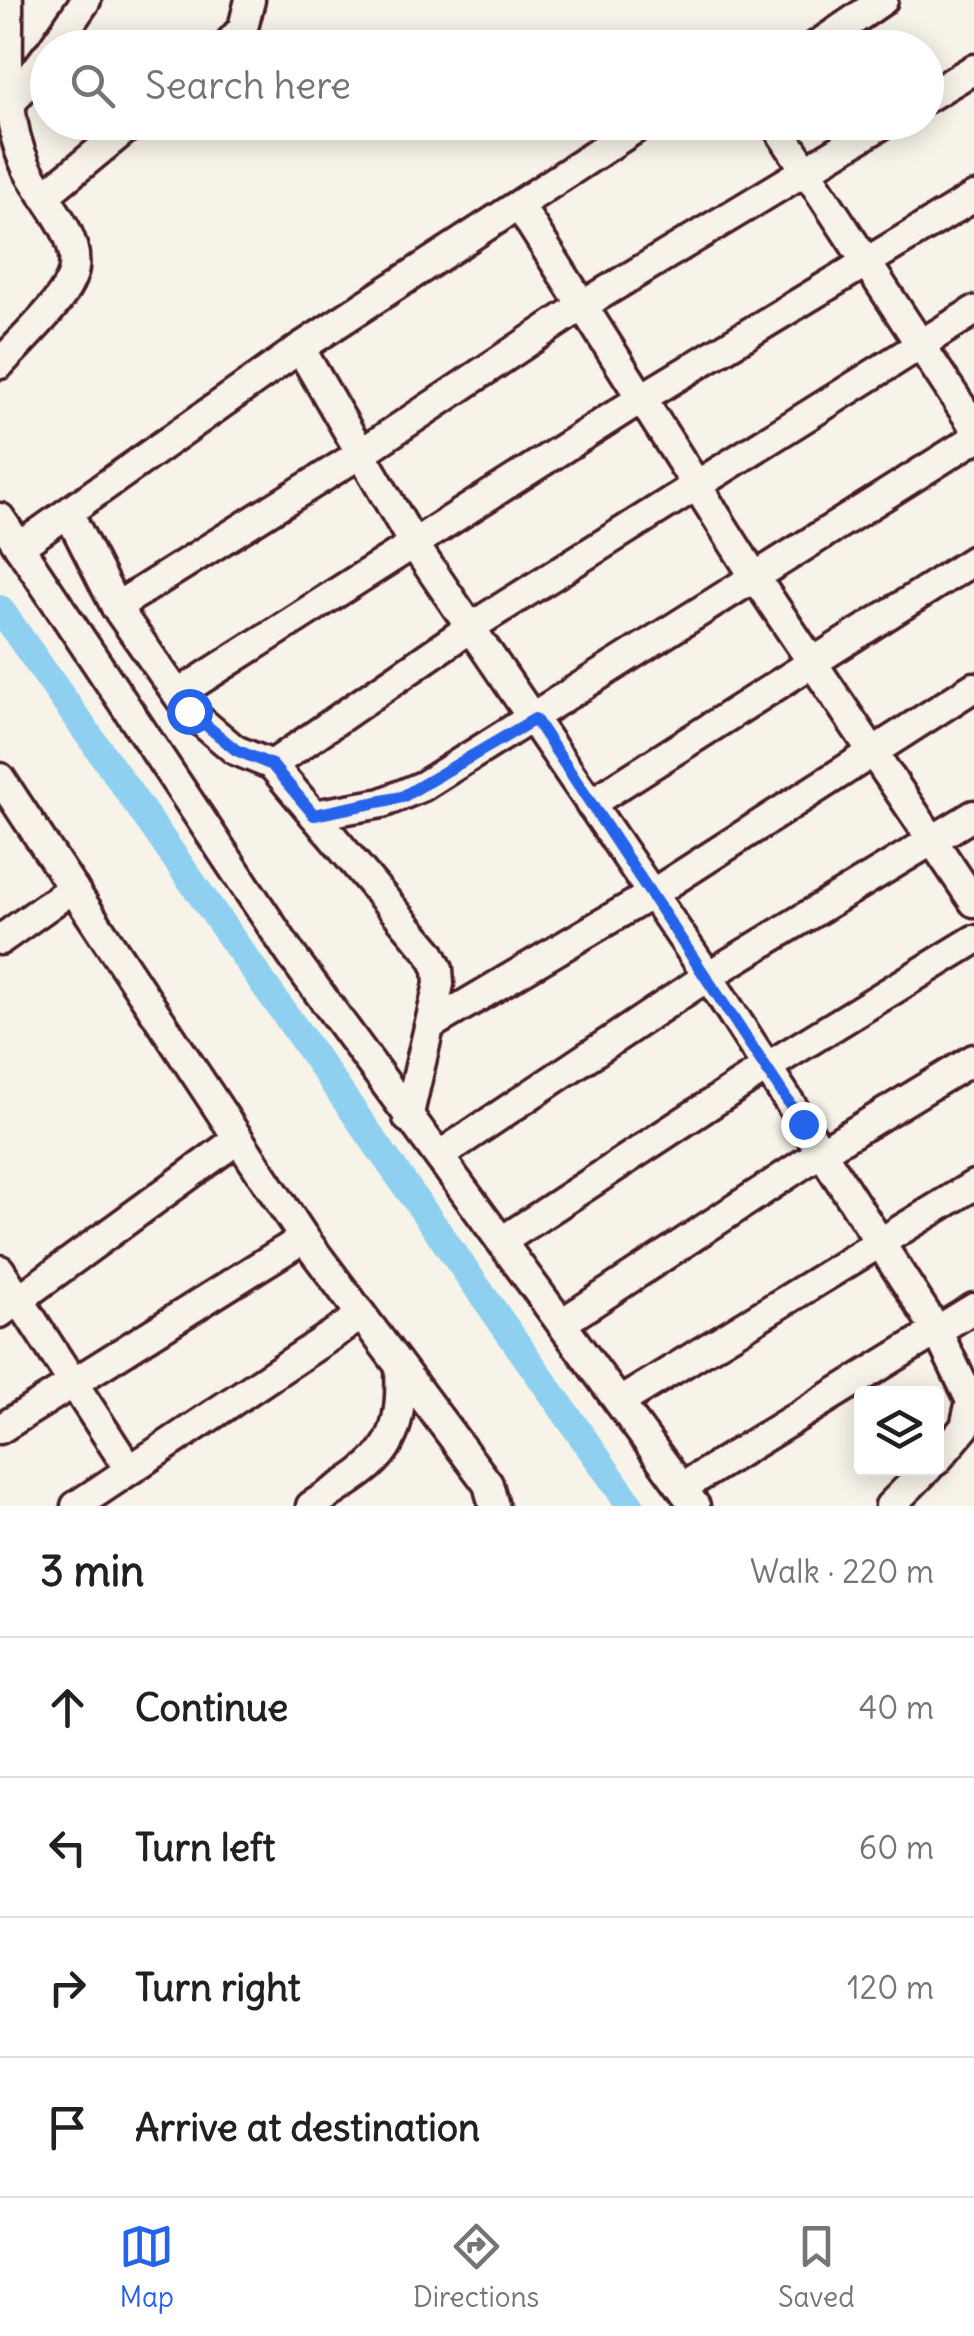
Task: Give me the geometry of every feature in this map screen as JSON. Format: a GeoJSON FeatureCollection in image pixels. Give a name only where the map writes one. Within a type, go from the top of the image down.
{"type":"FeatureCollection","features":[{"type":"Feature","properties":{"kind":"street"},"geometry":{"type":"LineString","coordinates":[[0,364],[68,287],[74,268],[67,236],[16,140],[10,105],[8,0]]}},
{"type":"Feature","properties":{"kind":"street"},"geometry":{"type":"LineString","coordinates":[[65,30],[86,0]]}},
{"type":"Feature","properties":{"kind":"street"},"geometry":{"type":"LineString","coordinates":[[241,30],[250,0]]}},
{"type":"Feature","properties":{"kind":"street"},"geometry":{"type":"LineString","coordinates":[[839,30],[883,0]]}},
{"type":"Feature","properties":{"kind":"street"},"geometry":{"type":"LineString","coordinates":[[944,88],[974,70]]}},
{"type":"Feature","properties":{"kind":"street"},"geometry":{"type":"LineString","coordinates":[[10,105],[30,78]]}},
{"type":"Feature","properties":{"kind":"street"},"geometry":{"type":"LineString","coordinates":[[44,196],[112,140]]}},
{"type":"Feature","properties":{"kind":"street"},"geometry":{"type":"LineString","coordinates":[[19,547],[300,348],[619,140]]}},
{"type":"Feature","properties":{"kind":"street"},"geometry":{"type":"LineString","coordinates":[[785,140],[974,426]]}},
{"type":"Feature","properties":{"kind":"street"},"geometry":{"type":"LineString","coordinates":[[116,607],[364,452],[580,307],[856,140]]}},
{"type":"Feature","properties":{"kind":"street"},"geometry":{"type":"LineString","coordinates":[[178,694],[642,398],[974,197]]}},
{"type":"Feature","properties":{"kind":"street"},"geometry":{"type":"LineString","coordinates":[[520,207],[580,307],[756,578],[974,902]]}},
{"type":"Feature","properties":{"kind":"street"},"geometry":{"type":"LineString","coordinates":[[272,765],[471,627],[974,311]]}},
{"type":"Feature","properties":{"kind":"street"},"geometry":{"type":"LineString","coordinates":[[300,348],[364,452],[413,543],[708,976],[937,1331],[966,1388],[972,1414],[944,1451]]}},
{"type":"Feature","properties":{"kind":"street"},"geometry":{"type":"LineString","coordinates":[[314,815],[402,797],[535,719],[974,438]]}},
{"type":"Feature","properties":{"kind":"street"},"geometry":{"type":"LineString","coordinates":[[69,514],[116,607],[178,694],[212,734],[272,765],[430,953],[438,969],[439,984],[408,1118]]}},
{"type":"Feature","properties":{"kind":"street"},"geometry":{"type":"LineString","coordinates":[[0,518],[292,956],[689,1497],[974,1308]]}},
{"type":"Feature","properties":{"kind":"street"},"geometry":{"type":"LineString","coordinates":[[590,804],[974,560]]}},
{"type":"Feature","properties":{"kind":"street"},"geometry":{"type":"LineString","coordinates":[[430,1026],[652,894],[974,687]]}},
{"type":"Feature","properties":{"kind":"street"},"geometry":{"type":"LineString","coordinates":[[0,778],[304,1238],[488,1484],[494,1506]]}},
{"type":"Feature","properties":{"kind":"street"},"geometry":{"type":"LineString","coordinates":[[440,1156],[708,976],[974,815]]}},
{"type":"Feature","properties":{"kind":"street"},"geometry":{"type":"LineString","coordinates":[[0,940],[73,888]]}},
{"type":"Feature","properties":{"kind":"street"},"geometry":{"type":"LineString","coordinates":[[502,1240],[766,1067],[974,940]]}},
{"type":"Feature","properties":{"kind":"street"},"geometry":{"type":"LineString","coordinates":[[562,1323],[821,1152],[974,1059]]}},
{"type":"Feature","properties":{"kind":"street"},"geometry":{"type":"LineString","coordinates":[[10,1307],[238,1139]]}},
{"type":"Feature","properties":{"kind":"street"},"geometry":{"type":"LineString","coordinates":[[620,1402],[974,1184]]}},
{"type":"Feature","properties":{"kind":"street"},"geometry":{"type":"LineString","coordinates":[[0,1429],[304,1238]]}},
{"type":"Feature","properties":{"kind":"street"},"geometry":{"type":"LineString","coordinates":[[0,1270],[10,1307],[72,1381],[129,1469]]}},
{"type":"Feature","properties":{"kind":"street"},"geometry":{"type":"LineString","coordinates":[[76,1506],[360,1317]]}},
{"type":"Feature","properties":{"kind":"street"},"geometry":{"type":"LineString","coordinates":[[311,1506],[360,1474],[394,1436],[402,1411],[400,1368]]}},
{"type":"Feature","properties":{"kind":"street"},"geometry":{"type":"LineString","coordinates":[[890,1506],[920,1476]]}},
{"type":"Feature","properties":{"kind":"waterway"},"geometry":{"type":"LineString","coordinates":[[0,609],[631,1506]]}},
{"type":"Feature","properties":{"kind":"route"},"geometry":{"type":"LineString","coordinates":[[189,711],[212,734],[236,750],[272,765],[314,815],[402,797],[535,719],[803,1124]]}}]}
